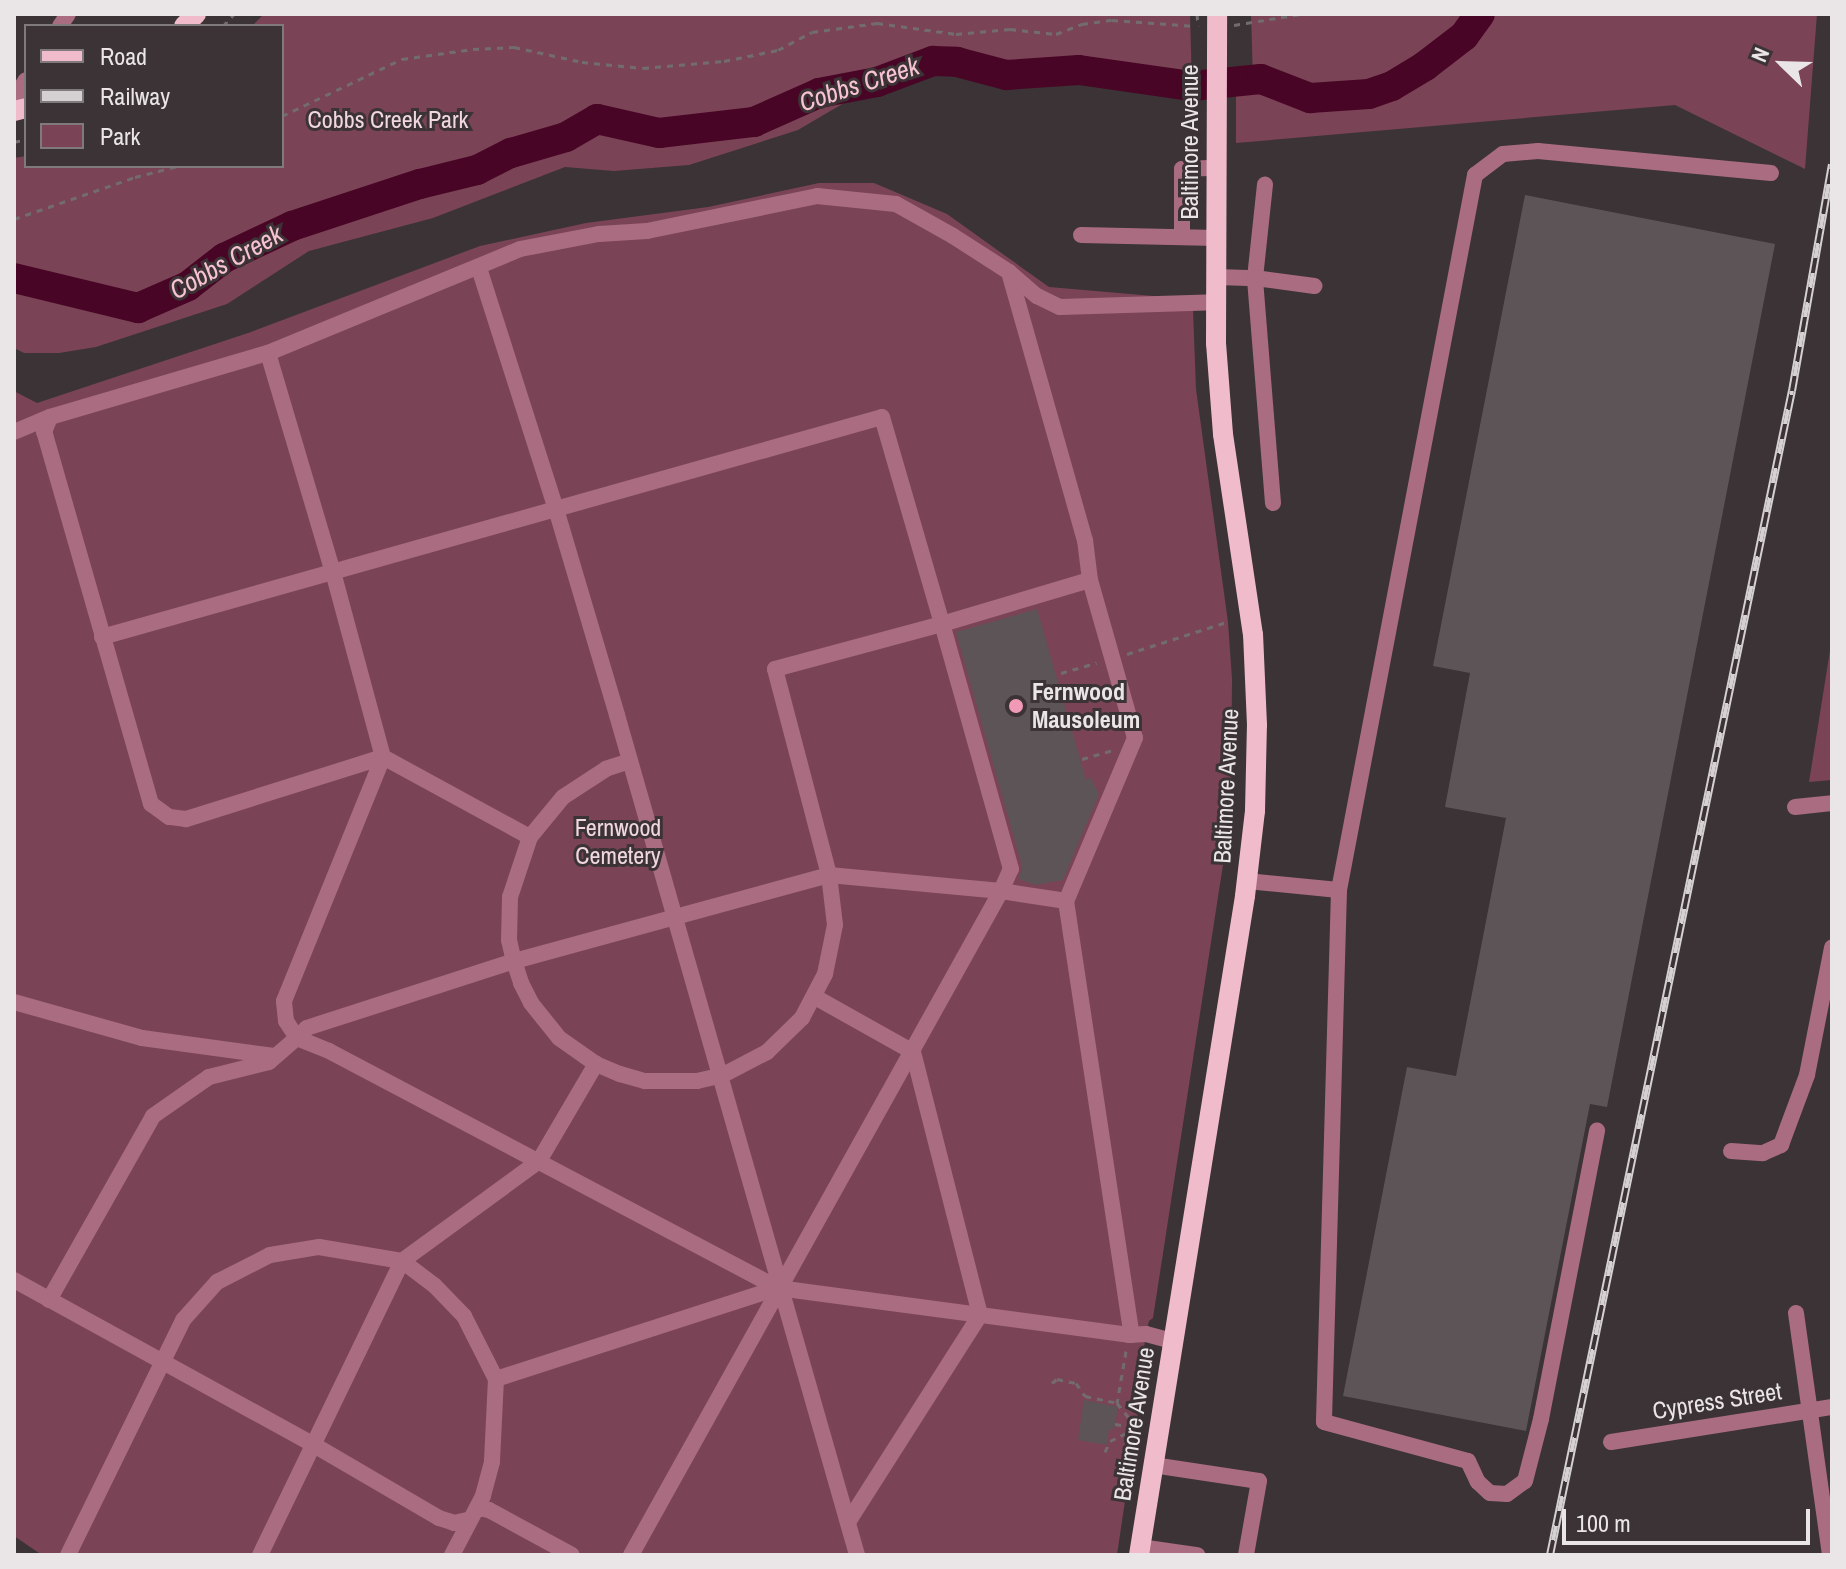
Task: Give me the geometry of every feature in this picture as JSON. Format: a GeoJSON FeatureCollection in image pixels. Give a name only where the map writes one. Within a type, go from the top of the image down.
{"type":"FeatureCollection","features":[{"type":"Feature","properties":{"kind":"main road","name":"Baltimore Avenue"},"geometry":{"type":"LineString","coordinates":[[1139,1551],[1247,881],[1255,811],[1256,683],[1248,588],[1223,434],[1215,302],[1217,14]]}},
{"type":"Feature","properties":{"kind":"street"},"geometry":{"type":"LineString","coordinates":[[1597,1130],[1541,1419],[1525,1481],[1507,1494],[1490,1493],[1478,1482],[1468,1461],[1324,1422],[1339,890],[1475,175],[1503,154],[1538,151],[1771,173]]}},
{"type":"Feature","properties":{"kind":"street"},"geometry":{"type":"LineString","coordinates":[[1182,237],[1182,169],[1216,168]]}},
{"type":"Feature","properties":{"kind":"street"},"geometry":{"type":"LineString","coordinates":[[1265,185],[1255,278],[1273,503]]}},
{"type":"Feature","properties":{"kind":"street"},"geometry":{"type":"LineString","coordinates":[[14,432],[50,417],[268,353],[520,249],[599,234],[647,231],[817,196],[896,204],[1009,272],[1037,296],[1060,307],[1215,302]]}},
{"type":"Feature","properties":{"kind":"street"},"geometry":{"type":"LineString","coordinates":[[1081,235],[1216,238]]}},
{"type":"Feature","properties":{"kind":"street"},"geometry":{"type":"LineString","coordinates":[[479,268],[556,509],[723,1075],[778,1288],[857,1555]]}},
{"type":"Feature","properties":{"kind":"street"},"geometry":{"type":"LineString","coordinates":[[1009,272],[1085,540],[1090,580],[1135,738],[1066,901],[1130,1335]]}},
{"type":"Feature","properties":{"kind":"street"},"geometry":{"type":"LineString","coordinates":[[1217,277],[1255,278],[1314,286]]}},
{"type":"Feature","properties":{"kind":"street"},"geometry":{"type":"LineString","coordinates":[[268,353],[333,572],[383,757],[284,1001],[286,1021],[297,1038],[329,1051],[778,1288],[1130,1335],[1146,1334],[1173,1341]]}},
{"type":"Feature","properties":{"kind":"street"},"geometry":{"type":"LineString","coordinates":[[50,417],[44,432],[151,804],[169,817],[186,819],[383,757],[530,837]]}},
{"type":"Feature","properties":{"kind":"street"},"geometry":{"type":"LineString","coordinates":[[102,637],[882,417],[1011,869],[913,1052],[631,1555]]}},
{"type":"Feature","properties":{"kind":"street"},"geometry":{"type":"LineString","coordinates":[[630,761],[606,769],[563,797],[530,837],[510,897],[509,940],[514,961],[531,1003],[544,1021],[559,1038],[596,1064],[645,1081],[697,1081],[723,1075],[746,1065],[786,1036],[815,997],[829,962],[835,925],[829,875],[775,669],[1090,580]]}},
{"type":"Feature","properties":{"kind":"street"},"geometry":{"type":"LineString","coordinates":[[1795,807],[1832,803]]}},
{"type":"Feature","properties":{"kind":"street"},"geometry":{"type":"LineString","coordinates":[[49,1300],[153,1116],[209,1077],[269,1062],[307,1028],[514,961],[829,875],[1001,891],[1066,901]]}},
{"type":"Feature","properties":{"kind":"street"},"geometry":{"type":"LineString","coordinates":[[1247,881],[1339,890]]}},
{"type":"Feature","properties":{"kind":"street"},"geometry":{"type":"LineString","coordinates":[[1731,1151],[1763,1153],[1781,1145],[1807,1075],[1832,947]]}},
{"type":"Feature","properties":{"kind":"street"},"geometry":{"type":"LineString","coordinates":[[815,997],[913,1052],[980,1315],[848,1522]]}},
{"type":"Feature","properties":{"kind":"street"},"geometry":{"type":"LineString","coordinates":[[14,1002],[142,1038],[277,1056]]}},
{"type":"Feature","properties":{"kind":"street"},"geometry":{"type":"LineString","coordinates":[[260,1555],[402,1261],[539,1161],[596,1064]]}},
{"type":"Feature","properties":{"kind":"street"},"geometry":{"type":"LineString","coordinates":[[69,1555],[183,1320],[217,1282],[270,1255],[319,1247],[402,1261],[434,1285],[464,1316],[496,1379],[492,1462],[474,1514],[452,1555]]}},
{"type":"Feature","properties":{"kind":"street"},"geometry":{"type":"LineString","coordinates":[[14,1280],[314,1445],[439,1518],[454,1523],[489,1510],[572,1555]]}},
{"type":"Feature","properties":{"kind":"street"},"geometry":{"type":"LineString","coordinates":[[496,1379],[778,1288]]}},
{"type":"Feature","properties":{"kind":"street"},"geometry":{"type":"LineString","coordinates":[[1796,1313],[1830,1555]]}},
{"type":"Feature","properties":{"kind":"street","name":"Cypress Street"},"geometry":{"type":"LineString","coordinates":[[1611,1442],[1832,1407]]}},
{"type":"Feature","properties":{"kind":"street"},"geometry":{"type":"LineString","coordinates":[[1153,1465],[1259,1481],[1246,1555]]}},
{"type":"Feature","properties":{"kind":"street"},"geometry":{"type":"LineString","coordinates":[[1139,1551],[1197,1555]]}},
{"type":"Feature","properties":{"kind":"path"},"geometry":{"type":"LineString","coordinates":[[1235,25],[1301,14]]}},
{"type":"Feature","properties":{"kind":"path"},"geometry":{"type":"LineString","coordinates":[[284,115],[402,59],[473,49],[514,47],[582,62],[643,68],[724,61],[778,50],[812,32],[877,23],[956,34],[1010,29],[1056,34],[1082,24],[1112,20],[1196,26]]}},
{"type":"Feature","properties":{"kind":"path"},"geometry":{"type":"LineString","coordinates":[[14,219],[170,168]]}},
{"type":"Feature","properties":{"kind":"path"},"geometry":{"type":"LineString","coordinates":[[1061,673],[1230,621]]}},
{"type":"Feature","properties":{"kind":"path"},"geometry":{"type":"LineString","coordinates":[[1082,759],[1132,744]]}},
{"type":"Feature","properties":{"kind":"path"},"geometry":{"type":"LineString","coordinates":[[1117,1403],[1130,1335]]}},
{"type":"Feature","properties":{"kind":"path"},"geometry":{"type":"LineString","coordinates":[[1052,1383],[1057,1379],[1076,1383],[1085,1396],[1117,1403],[1137,1428]]}},
{"type":"Feature","properties":{"kind":"path"},"geometry":{"type":"LineString","coordinates":[[1115,1424],[1137,1428]]}},
{"type":"Feature","properties":{"kind":"path"},"geometry":{"type":"LineString","coordinates":[[1105,1452],[1110,1441],[1137,1428]]}},
{"type":"Feature","properties":{"kind":"green space","name":"Cobbs Creek Park"},"geometry":{"type":"Polygon","coordinates":[[[264,14],[1190,14],[1192,86],[1079,70],[1006,75],[957,62],[933,61],[895,73],[798,130],[689,165],[614,171],[565,167],[433,218],[309,251],[227,304],[96,347],[59,353],[24,353],[14,348],[14,158],[24,156],[24,168],[284,168],[284,24],[254,24],[264,14]]]}},
{"type":"Feature","properties":{"kind":"green space"},"geometry":{"type":"Polygon","coordinates":[[[1251,14],[1817,14],[1805,169],[1675,105],[1236,143],[1236,90],[1253,82],[1251,14]]]}},
{"type":"Feature","properties":{"kind":"green space","name":"Fernwood Cemetery"},"geometry":{"type":"Polygon","coordinates":[[[819,183],[874,183],[947,214],[1049,287],[1165,297],[1193,309],[1196,389],[1228,622],[1232,679],[1231,813],[1153,1318],[1149,1321],[1146,1334],[1144,1348],[1147,1352],[1117,1555],[42,1555],[14,1536],[14,391],[37,403],[251,332],[480,246],[586,223],[708,207],[819,183]]]}},
{"type":"Feature","properties":{"kind":"green space"},"geometry":{"type":"Polygon","coordinates":[[[1832,638],[1832,780],[1809,782],[1832,638]]]}},
{"type":"Feature","properties":{"kind":"building"},"geometry":{"type":"Polygon","coordinates":[[[1525,195],[1775,244],[1607,1107],[1590,1104],[1526,1431],[1343,1396],[1407,1067],[1456,1076],[1506,818],[1445,807],[1470,673],[1433,666],[1525,195]]]}},
{"type":"Feature","properties":{"kind":"building","name":"Fernwood Mausoleum"},"geometry":{"type":"Polygon","coordinates":[[[1037,609],[1086,780],[1090,777],[1099,794],[1063,880],[1035,885],[1019,879],[1022,866],[956,632],[1037,609]]]}},
{"type":"Feature","properties":{"kind":"building"},"geometry":{"type":"Polygon","coordinates":[[[1084,1400],[1118,1407],[1114,1430],[1109,1429],[1107,1445],[1078,1440],[1084,1400]]]}},
{"type":"Feature","properties":{"kind":"waterway","name":"Cobbs Creek"},"geometry":{"type":"LineString","coordinates":[[14,278],[138,308],[188,286],[224,258],[292,226],[420,184],[477,170],[511,153],[566,137],[597,119],[659,133],[754,122],[819,93],[877,82],[933,61],[957,62],[1006,75],[1079,70],[1192,86],[1261,79],[1310,98],[1369,94],[1392,86],[1425,66],[1464,36],[1480,14]]}},
{"type":"Feature","properties":{"kind":"railway"},"geometry":{"type":"LineString","coordinates":[[1550,1555],[1792,391],[1832,164]]}},
{"type":"Feature","properties":{"kind":"place","name":"Fernwood Mausoleum"},"geometry":{"type":"Point","coordinates":[1016,706]}}]}
